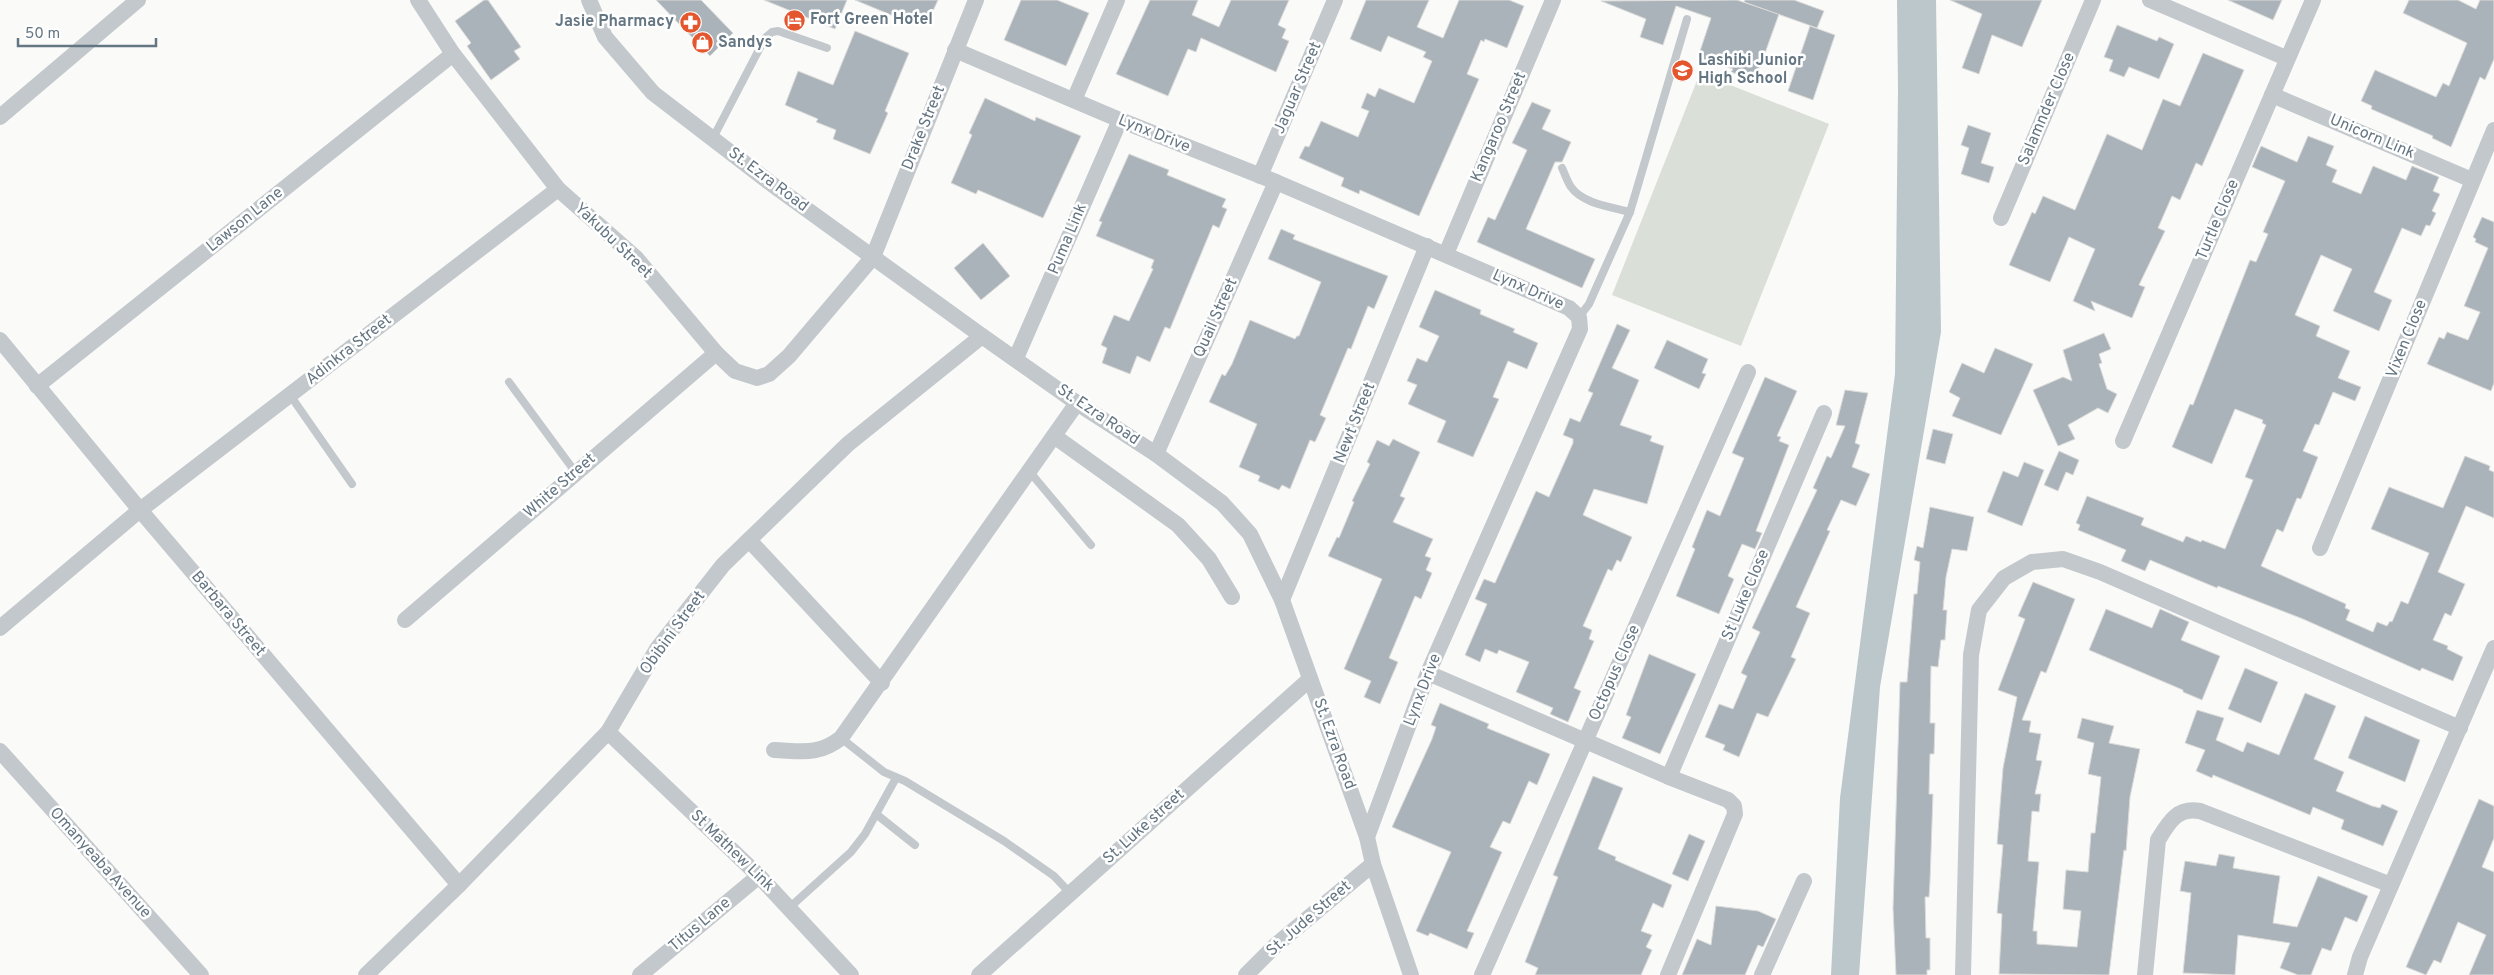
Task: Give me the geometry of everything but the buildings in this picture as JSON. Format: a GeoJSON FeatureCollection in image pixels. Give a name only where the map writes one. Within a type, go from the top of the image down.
{"type":"FeatureCollection","features":[{"type":"Feature","properties":{"kind":"street"},"geometry":{"type":"LineString","coordinates":[[0,117],[138,0]]}},
{"type":"Feature","properties":{"kind":"street","name":"Yakubu Street"},"geometry":{"type":"LineString","coordinates":[[418,0],[453,54],[558,189],[636,258],[716,352],[735,371],[757,378],[769,374],[789,356],[873,257]]}},
{"type":"Feature","properties":{"kind":"street","name":"St. Ezra Road"},"geometry":{"type":"LineString","coordinates":[[589,0],[605,37],[625,63],[653,93],[982,336],[1016,358],[1077,403],[1156,454],[1222,503],[1250,534],[1282,600],[1368,837],[1373,864],[1411,975]]}},
{"type":"Feature","properties":{"kind":"street","name":"Drake Street"},"geometry":{"type":"LineString","coordinates":[[873,257],[976,0]]}},
{"type":"Feature","properties":{"kind":"street"},"geometry":{"type":"LineString","coordinates":[[1074,100],[1117,0]]}},
{"type":"Feature","properties":{"kind":"street","name":"Jaguar Street"},"geometry":{"type":"LineString","coordinates":[[1260,176],[1336,0]]}},
{"type":"Feature","properties":{"kind":"street","name":"Kangaroo Street"},"geometry":{"type":"LineString","coordinates":[[1446,254],[1553,0]]}},
{"type":"Feature","properties":{"kind":"street","name":"Salamnder Close"},"geometry":{"type":"LineString","coordinates":[[2001,218],[2093,0]]}},
{"type":"Feature","properties":{"kind":"street"},"geometry":{"type":"LineString","coordinates":[[2150,0],[2286,58]]}},
{"type":"Feature","properties":{"kind":"street","name":"Turtle Close"},"geometry":{"type":"LineString","coordinates":[[2123,441],[2272,95],[2286,58],[2313,0]]}},
{"type":"Feature","properties":{"kind":"street","name":"Lynx Drive"},"geometry":{"type":"LineString","coordinates":[[955,50],[1446,254],[1569,308],[1579,317],[1580,329],[1428,674],[1368,837]]}},
{"type":"Feature","properties":{"kind":"street","name":"Lawson Lane"},"geometry":{"type":"LineString","coordinates":[[37,386],[453,54]]}},
{"type":"Feature","properties":{"kind":"street","name":"Unicorn Link"},"geometry":{"type":"LineString","coordinates":[[2272,95],[2472,180]]}},
{"type":"Feature","properties":{"kind":"street","name":"Puma Link"},"geometry":{"type":"LineString","coordinates":[[1016,358],[1120,120]]}},
{"type":"Feature","properties":{"kind":"street","name":"Vixen Close"},"geometry":{"type":"LineString","coordinates":[[2320,548],[2494,130]]}},
{"type":"Feature","properties":{"kind":"street","name":"Quail Street"},"geometry":{"type":"LineString","coordinates":[[1156,454],[1276,182]]}},
{"type":"Feature","properties":{"kind":"street","name":"Adinkra Street"},"geometry":{"type":"LineString","coordinates":[[0,628],[140,510],[558,189]]}},
{"type":"Feature","properties":{"kind":"street","name":"Newt Street"},"geometry":{"type":"LineString","coordinates":[[1282,600],[1427,246]]}},
{"type":"Feature","properties":{"kind":"street","name":"Obibini Street"},"geometry":{"type":"LineString","coordinates":[[366,975],[459,885],[608,732],[657,649],[723,565],[848,444],[982,336]]}},
{"type":"Feature","properties":{"kind":"street","name":"Barbara Street"},"geometry":{"type":"LineString","coordinates":[[0,340],[140,510],[459,885]]}},
{"type":"Feature","properties":{"kind":"street","name":"White Street"},"geometry":{"type":"LineString","coordinates":[[405,620],[716,352]]}},
{"type":"Feature","properties":{"kind":"street","name":"Octopus Close"},"geometry":{"type":"LineString","coordinates":[[1482,975],[1748,372]]}},
{"type":"Feature","properties":{"kind":"street"},"geometry":{"type":"LineString","coordinates":[[774,750],[820,750],[828,748],[841,738],[882,683],[1077,403]]}},
{"type":"Feature","properties":{"kind":"street","name":"St Luke Close"},"geometry":{"type":"LineString","coordinates":[[1669,777],[1824,413]]}},
{"type":"Feature","properties":{"kind":"street"},"geometry":{"type":"LineString","coordinates":[[1054,436],[1178,525],[1208,559],[1232,597]]}},
{"type":"Feature","properties":{"kind":"street"},"geometry":{"type":"LineString","coordinates":[[749,540],[882,683]]}},
{"type":"Feature","properties":{"kind":"street"},"geometry":{"type":"LineString","coordinates":[[1963,975],[1971,654],[1979,610],[2004,578],[2032,562],[2063,559],[2100,572],[2460,728]]}},
{"type":"Feature","properties":{"kind":"street"},"geometry":{"type":"LineString","coordinates":[[2355,975],[2391,885],[2494,648]]}},
{"type":"Feature","properties":{"kind":"street"},"geometry":{"type":"LineString","coordinates":[[1428,674],[1669,777],[1728,800],[1734,806],[1735,814],[1668,975]]}},
{"type":"Feature","properties":{"kind":"street","name":"St. Luke street"},"geometry":{"type":"LineString","coordinates":[[979,975],[1310,679]]}},
{"type":"Feature","properties":{"kind":"street","name":"St Mathew Link"},"geometry":{"type":"LineString","coordinates":[[608,732],[759,876],[851,975]]}},
{"type":"Feature","properties":{"kind":"street","name":"Omanyeaba Avenue"},"geometry":{"type":"LineString","coordinates":[[0,751],[201,975]]}},
{"type":"Feature","properties":{"kind":"street"},"geometry":{"type":"LineString","coordinates":[[2145,975],[2158,840],[2168,824],[2180,813],[2189,809],[2200,811],[2391,885]]}},
{"type":"Feature","properties":{"kind":"street","name":"St. Jude Street"},"geometry":{"type":"LineString","coordinates":[[1246,975],[1276,945],[1373,864]]}},
{"type":"Feature","properties":{"kind":"street","name":"Titus Lane"},"geometry":{"type":"LineString","coordinates":[[640,975],[759,876]]}},
{"type":"Feature","properties":{"kind":"street"},"geometry":{"type":"LineString","coordinates":[[1762,975],[1804,881]]}},
{"type":"Feature","properties":{"kind":"lane"},"geometry":{"type":"LineString","coordinates":[[1579,317],[1589,304],[1630,212],[1687,19]]}},
{"type":"Feature","properties":{"kind":"lane"},"geometry":{"type":"LineString","coordinates":[[713,138],[765,38],[772,32],[778,31],[827,48]]}},
{"type":"Feature","properties":{"kind":"lane"},"geometry":{"type":"LineString","coordinates":[[1562,168],[1571,187],[1578,194],[1594,202],[1630,212]]}},
{"type":"Feature","properties":{"kind":"lane"},"geometry":{"type":"LineString","coordinates":[[509,382],[576,473]]}},
{"type":"Feature","properties":{"kind":"lane"},"geometry":{"type":"LineString","coordinates":[[290,395],[352,484]]}},
{"type":"Feature","properties":{"kind":"lane"},"geometry":{"type":"LineString","coordinates":[[1029,471],[1091,545]]}},
{"type":"Feature","properties":{"kind":"lane"},"geometry":{"type":"LineString","coordinates":[[841,738],[872,765],[1004,841],[1054,876],[1070,893]]}},
{"type":"Feature","properties":{"kind":"lane"},"geometry":{"type":"LineString","coordinates":[[789,908],[852,852],[865,834],[896,778]]}},
{"type":"Feature","properties":{"kind":"lane"},"geometry":{"type":"LineString","coordinates":[[876,814],[915,845]]}},
{"type":"Feature","properties":{"kind":"shaded area"},"geometry":{"type":"Polygon","coordinates":[[[1897,0],[1936,0],[1941,332],[1880,687],[1859,975],[1831,975],[1840,798],[1895,374],[1897,0]]]}},
{"type":"Feature","properties":{"kind":"shaded area"},"geometry":{"type":"Polygon","coordinates":[[[1700,73],[1829,124],[1741,346],[1612,295],[1700,73]]]}},
{"type":"Feature","properties":{"kind":"place","name":"Fort Green Hotel"},"geometry":{"type":"Point","coordinates":[794,20]}},
{"type":"Feature","properties":{"kind":"place","name":"Jasie Pharmacy"},"geometry":{"type":"Point","coordinates":[690,22]}},
{"type":"Feature","properties":{"kind":"place","name":"Sandys"},"geometry":{"type":"Point","coordinates":[702,43]}},
{"type":"Feature","properties":{"kind":"place","name":"Lashibi Junior High School"},"geometry":{"type":"Point","coordinates":[1682,70]}}]}
